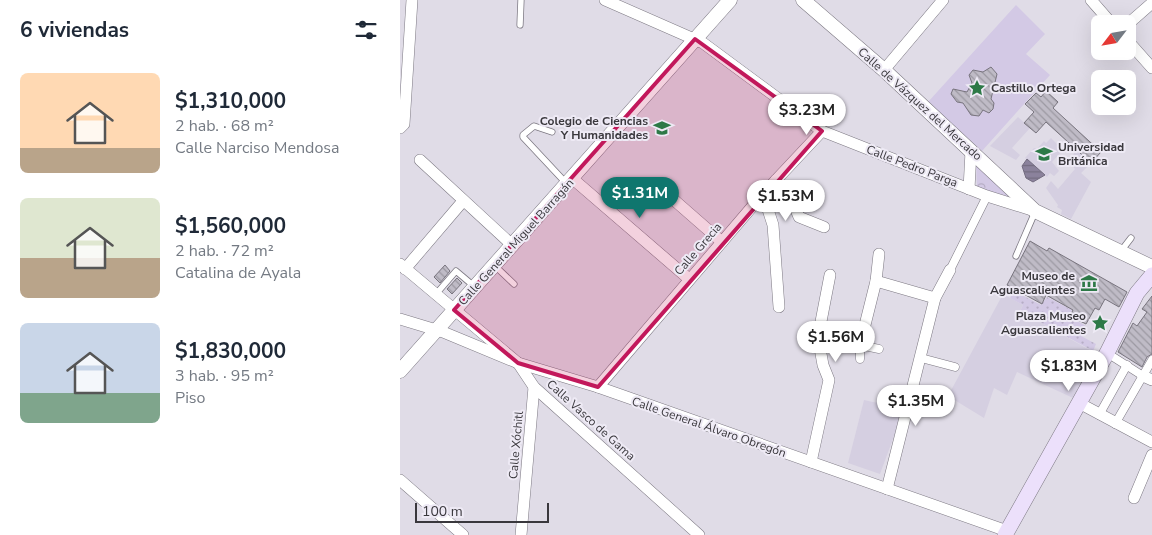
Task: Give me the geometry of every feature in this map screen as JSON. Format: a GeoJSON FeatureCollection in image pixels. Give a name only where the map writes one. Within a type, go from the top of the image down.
{"type":"FeatureCollection","features":[{"type":"Feature","properties":{"kind":"main road"},"geometry":{"type":"LineString","coordinates":[[1010,534],[1137,293],[1152,275]]}},
{"type":"Feature","properties":{"kind":"street"},"geometry":{"type":"LineString","coordinates":[[400,128],[404,124],[412,0]]}},
{"type":"Feature","properties":{"kind":"street","name":"Calle Pedro Parga"},"geometry":{"type":"LineString","coordinates":[[606,0],[696,39],[822,131],[987,196],[1035,211],[1122,250],[1152,267]]}},
{"type":"Feature","properties":{"kind":"street","name":"Calle General Miguel Barragán"},"geometry":{"type":"LineString","coordinates":[[400,371],[730,0]]}},
{"type":"Feature","properties":{"kind":"street","name":"Calle de Vázquez del Mercado"},"geometry":{"type":"LineString","coordinates":[[803,0],[884,70],[1035,211]]}},
{"type":"Feature","properties":{"kind":"street"},"geometry":{"type":"LineString","coordinates":[[884,70],[943,0]]}},
{"type":"Feature","properties":{"kind":"street"},"geometry":{"type":"LineString","coordinates":[[1091,0],[1104,15]]}},
{"type":"Feature","properties":{"kind":"street"},"geometry":{"type":"LineString","coordinates":[[1136,17],[1152,3]]}},
{"type":"Feature","properties":{"kind":"street"},"geometry":{"type":"LineString","coordinates":[[1136,50],[1152,68]]}},
{"type":"Feature","properties":{"kind":"street","name":"Calle Grecia"},"geometry":{"type":"LineString","coordinates":[[598,388],[763,194],[822,131]]}},
{"type":"Feature","properties":{"kind":"street"},"geometry":{"type":"LineString","coordinates":[[969,189],[972,151]]}},
{"type":"Feature","properties":{"kind":"street"},"geometry":{"type":"LineString","coordinates":[[420,160],[511,244]]}},
{"type":"Feature","properties":{"kind":"street"},"geometry":{"type":"LineString","coordinates":[[776,180],[789,193],[798,218],[824,227]]}},
{"type":"Feature","properties":{"kind":"street"},"geometry":{"type":"LineString","coordinates":[[570,182],[689,279]]}},
{"type":"Feature","properties":{"kind":"street"},"geometry":{"type":"LineString","coordinates":[[658,186],[722,242]]}},
{"type":"Feature","properties":{"kind":"street"},"geometry":{"type":"LineString","coordinates":[[763,194],[773,225],[779,307]]}},
{"type":"Feature","properties":{"kind":"street"},"geometry":{"type":"LineString","coordinates":[[887,490],[935,298],[987,196]]}},
{"type":"Feature","properties":{"kind":"street"},"geometry":{"type":"LineString","coordinates":[[402,266],[464,201]]}},
{"type":"Feature","properties":{"kind":"street"},"geometry":{"type":"LineString","coordinates":[[860,359],[860,345],[876,280],[880,254]]}},
{"type":"Feature","properties":{"kind":"street","name":"Calle Vasco de Gama"},"geometry":{"type":"LineString","coordinates":[[402,266],[518,363],[534,387],[700,535]]}},
{"type":"Feature","properties":{"kind":"street"},"geometry":{"type":"LineString","coordinates":[[811,462],[829,380],[823,365],[818,337],[830,275]]}},
{"type":"Feature","properties":{"kind":"street"},"geometry":{"type":"LineString","coordinates":[[876,280],[935,298]]}},
{"type":"Feature","properties":{"kind":"street","name":"Calle General Álvaro Obregón"},"geometry":{"type":"LineString","coordinates":[[400,318],[518,363],[598,388],[811,462],[1010,534]]}},
{"type":"Feature","properties":{"kind":"street"},"geometry":{"type":"LineString","coordinates":[[860,345],[879,349]]}},
{"type":"Feature","properties":{"kind":"street"},"geometry":{"type":"LineString","coordinates":[[1107,353],[1148,378]]}},
{"type":"Feature","properties":{"kind":"street"},"geometry":{"type":"LineString","coordinates":[[921,358],[955,367]]}},
{"type":"Feature","properties":{"kind":"street"},"geometry":{"type":"LineString","coordinates":[[1115,424],[1148,378],[1152,360]]}},
{"type":"Feature","properties":{"kind":"street"},"geometry":{"type":"LineString","coordinates":[[1099,415],[1127,365]]}},
{"type":"Feature","properties":{"kind":"street","name":"Calle Xóchitl"},"geometry":{"type":"LineString","coordinates":[[521,535],[534,387]]}},
{"type":"Feature","properties":{"kind":"street"},"geometry":{"type":"LineString","coordinates":[[1079,403],[1115,424],[1152,442]]}},
{"type":"Feature","properties":{"kind":"street"},"geometry":{"type":"LineString","coordinates":[[1134,498],[1152,455]]}},
{"type":"Feature","properties":{"kind":"street"},"geometry":{"type":"LineString","coordinates":[[400,480],[460,534]]}},
{"type":"Feature","properties":{"kind":"lane"},"geometry":{"type":"LineString","coordinates":[[520,25],[521,0]]}},
{"type":"Feature","properties":{"kind":"lane"},"geometry":{"type":"LineString","coordinates":[[552,132],[534,126],[523,137],[570,182]]}},
{"type":"Feature","properties":{"kind":"lane"},"geometry":{"type":"LineString","coordinates":[[1016,256],[1035,211]]}},
{"type":"Feature","properties":{"kind":"lane"},"geometry":{"type":"LineString","coordinates":[[1122,250],[1131,238]]}},
{"type":"Feature","properties":{"kind":"lane"},"geometry":{"type":"LineString","coordinates":[[494,265],[514,284]]}},
{"type":"Feature","properties":{"kind":"lane"},"geometry":{"type":"LineString","coordinates":[[435,295],[456,271],[476,286]]}},
{"type":"Feature","properties":{"kind":"highlighted area"},"geometry":{"type":"Polygon","coordinates":[[[695,39],[822,131],[598,387],[518,363],[454,310],[695,39]]]}},
{"type":"Feature","properties":{"kind":"shaded area"},"geometry":{"type":"Polygon","coordinates":[[[1018,117],[1030,128],[1012,148],[1020,155],[1016,160],[990,146],[1018,117]]]}},
{"type":"Feature","properties":{"kind":"shaded area","name":"Universidad Británica"},"geometry":{"type":"Polygon","coordinates":[[[1051,138],[1063,150],[1052,162],[1059,171],[1054,176],[1050,173],[1047,177],[1025,158],[1034,148],[1037,149],[1044,141],[1046,143],[1051,138]]]}},
{"type":"Feature","properties":{"kind":"shaded area"},"geometry":{"type":"Polygon","coordinates":[[[1075,149],[1091,163],[1081,173],[1091,182],[1071,219],[1061,214],[1062,210],[1057,207],[1058,205],[1046,188],[1051,181],[1058,189],[1075,169],[1071,164],[1075,149]]]}},
{"type":"Feature","properties":{"kind":"shaded area"},"geometry":{"type":"Polygon","coordinates":[[[1027,159],[1045,175],[1033,182],[1026,178],[1022,166],[1027,159]]]}},
{"type":"Feature","properties":{"kind":"shaded area"},"geometry":{"type":"Polygon","coordinates":[[[1003,294],[1023,305],[1020,311],[1097,354],[1073,398],[1017,372],[1007,395],[994,388],[984,418],[948,396],[1003,294]]]}},
{"type":"Feature","properties":{"kind":"shaded area"},"geometry":{"type":"Polygon","coordinates":[[[864,400],[904,409],[880,474],[848,463],[864,400]]]}},
{"type":"Feature","properties":{"kind":"green space"},"geometry":{"type":"Polygon","coordinates":[[[1016,5],[1045,34],[1026,54],[1050,75],[982,151],[928,102],[1016,5]]]}},
{"type":"Feature","properties":{"kind":"green space"},"geometry":{"type":"Polygon","coordinates":[[[976,164],[1019,205],[977,187],[976,164]]]}},
{"type":"Feature","properties":{"kind":"green space"},"geometry":{"type":"Polygon","coordinates":[[[1014,291],[1041,305],[1047,297],[1072,310],[1069,316],[1086,326],[1081,336],[1096,344],[1093,351],[1020,311],[1023,305],[1010,298],[1014,291]]]}},
{"type":"Feature","properties":{"kind":"building"},"geometry":{"type":"Polygon","coordinates":[[[991,67],[997,74],[991,99],[994,103],[993,109],[989,113],[983,110],[979,116],[971,115],[963,103],[957,102],[951,94],[953,89],[967,92],[972,83],[969,75],[973,70],[983,72],[991,67]]]}},
{"type":"Feature","properties":{"kind":"building"},"geometry":{"type":"Polygon","coordinates":[[[1046,91],[1058,102],[1053,108],[1101,152],[1091,163],[1046,122],[1036,133],[1024,123],[1034,112],[1025,104],[1036,93],[1041,97],[1046,91]]]}},
{"type":"Feature","properties":{"kind":"building","name":"Museo de Aguascalientes"},"geometry":{"type":"Polygon","coordinates":[[[1030,241],[1047,251],[1049,248],[1127,292],[1119,307],[1105,299],[1099,310],[1095,308],[1086,324],[1070,316],[1073,310],[1046,295],[1042,304],[1007,285],[1030,241]]]}},
{"type":"Feature","properties":{"kind":"building"},"geometry":{"type":"Polygon","coordinates":[[[445,265],[450,271],[440,283],[434,277],[445,265]]]}},
{"type":"Feature","properties":{"kind":"building"},"geometry":{"type":"Polygon","coordinates":[[[457,278],[462,283],[452,294],[447,289],[457,278]]]}},
{"type":"Feature","properties":{"kind":"building"},"geometry":{"type":"Polygon","coordinates":[[[1152,296],[1152,354],[1147,357],[1142,367],[1118,352],[1133,323],[1137,326],[1147,312],[1142,309],[1152,296]]]}},
{"type":"Feature","properties":{"kind":"place","name":"Castillo Ortega"},"geometry":{"type":"Point","coordinates":[977,88]}},
{"type":"Feature","properties":{"kind":"place","name":"Colegio de Ciencias Y Humanidades"},"geometry":{"type":"Point","coordinates":[662,128]}},
{"type":"Feature","properties":{"kind":"place","name":"Universidad Británica"},"geometry":{"type":"Point","coordinates":[1044,154]}},
{"type":"Feature","properties":{"kind":"place","name":"Museo de Aguascalientes"},"geometry":{"type":"Point","coordinates":[1089,283]}},
{"type":"Feature","properties":{"kind":"place","name":"Plaza Museo Aguascalientes"},"geometry":{"type":"Point","coordinates":[1100,323]}}]}
